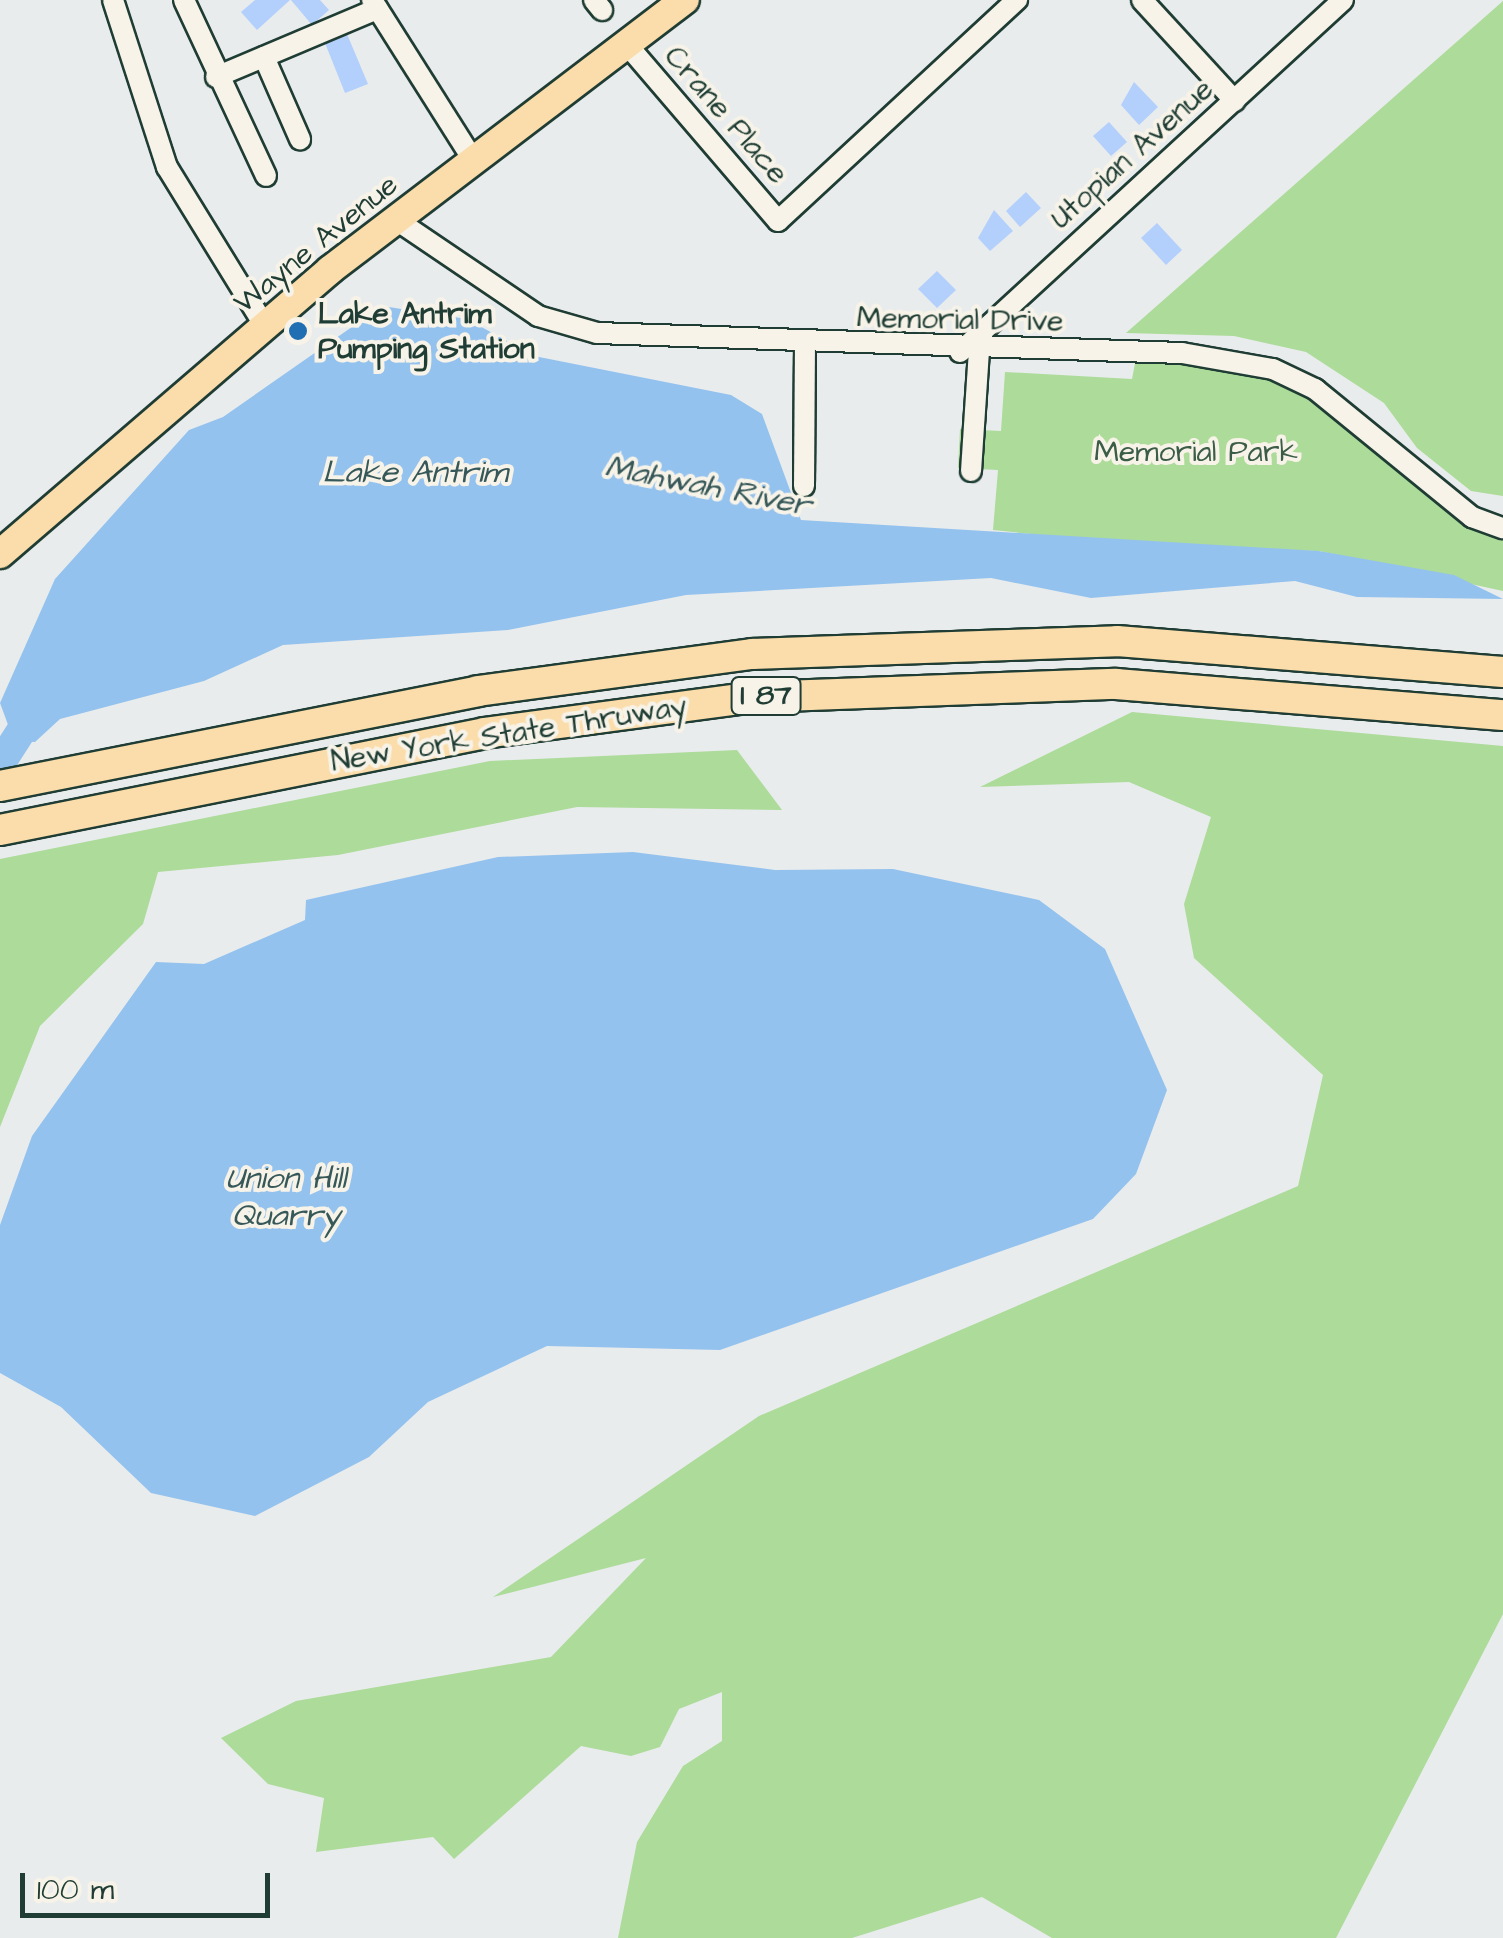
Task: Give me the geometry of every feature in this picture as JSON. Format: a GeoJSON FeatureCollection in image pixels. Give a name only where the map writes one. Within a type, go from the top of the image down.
{"type":"FeatureCollection","features":[{"type":"Feature","properties":{"kind":"highway","name":"New York State Thruway"},"geometry":{"type":"LineString","coordinates":[[0,786],[570,676],[824,648],[1172,643],[1503,672]]}},
{"type":"Feature","properties":{"kind":"highway","name":"New York State Thruway"},"geometry":{"type":"LineString","coordinates":[[0,830],[485,733],[808,692],[1134,685],[1503,715]]}},
{"type":"Feature","properties":{"kind":"main road","name":"Wayne Avenue"},"geometry":{"type":"LineString","coordinates":[[0,554],[395,219],[629,47],[685,0]]}},
{"type":"Feature","properties":{"kind":"street"},"geometry":{"type":"LineString","coordinates":[[113,0],[167,166],[265,326]]}},
{"type":"Feature","properties":{"kind":"street"},"geometry":{"type":"LineString","coordinates":[[184,0],[216,77],[266,176]]}},
{"type":"Feature","properties":{"kind":"street","name":"Crane Place"},"geometry":{"type":"LineString","coordinates":[[629,47],[778,221],[1017,0]]}},
{"type":"Feature","properties":{"kind":"street"},"geometry":{"type":"LineString","coordinates":[[1142,0],[1235,101]]}},
{"type":"Feature","properties":{"kind":"street","name":"Utopian Avenue"},"geometry":{"type":"LineString","coordinates":[[969,352],[1343,0]]}},
{"type":"Feature","properties":{"kind":"street"},"geometry":{"type":"LineString","coordinates":[[216,77],[374,5],[474,160]]}},
{"type":"Feature","properties":{"kind":"street"},"geometry":{"type":"LineString","coordinates":[[264,57],[300,139]]}},
{"type":"Feature","properties":{"kind":"street","name":"Memorial Drive"},"geometry":{"type":"LineString","coordinates":[[395,219],[488,287],[566,328],[805,347],[1182,353],[1272,369],[1315,389],[1472,518],[1503,528]]}},
{"type":"Feature","properties":{"kind":"street"},"geometry":{"type":"LineString","coordinates":[[804,486],[805,347]]}},
{"type":"Feature","properties":{"kind":"street"},"geometry":{"type":"LineString","coordinates":[[969,352],[971,471]]}},
{"type":"Feature","properties":{"kind":"green space"},"geometry":{"type":"Polygon","coordinates":[[[1503,1],[1503,496],[1471,491],[1417,448],[1384,403],[1306,352],[1234,336],[1126,333],[1503,1]]]}},
{"type":"Feature","properties":{"kind":"green space","name":"Memorial Park"},"geometry":{"type":"Polygon","coordinates":[[[1137,353],[1273,369],[1503,528],[1503,591],[1319,551],[1177,549],[993,530],[998,470],[958,468],[960,429],[1001,431],[1005,372],[1132,379],[1137,353]]]}},
{"type":"Feature","properties":{"kind":"green space"},"geometry":{"type":"Polygon","coordinates":[[[1132,712],[1503,746],[1503,1614],[1336,1938],[1052,1938],[982,1897],[852,1938],[618,1938],[637,1842],[683,1766],[722,1741],[722,1692],[679,1709],[660,1747],[631,1756],[581,1746],[454,1859],[433,1837],[316,1852],[324,1798],[268,1784],[221,1738],[296,1701],[551,1657],[646,1558],[493,1597],[759,1416],[1298,1186],[1323,1075],[1194,958],[1184,904],[1211,817],[1129,782],[980,787],[1132,712]]]}},
{"type":"Feature","properties":{"kind":"green space"},"geometry":{"type":"Polygon","coordinates":[[[737,750],[782,810],[577,807],[338,855],[158,872],[143,924],[40,1026],[0,1127],[0,859],[490,761],[737,750]]]}},
{"type":"Feature","properties":{"kind":"water","name":"Lake Antrim"},"geometry":{"type":"Polygon","coordinates":[[[382,306],[467,319],[534,356],[731,395],[762,414],[801,520],[1319,551],[1454,575],[1503,599],[1357,597],[1295,581],[1091,598],[991,578],[686,595],[508,630],[283,645],[204,681],[60,719],[35,742],[14,741],[0,703],[55,579],[189,430],[223,417],[382,306]]]}},
{"type":"Feature","properties":{"kind":"water","name":"Union Hill Quarry"},"geometry":{"type":"Polygon","coordinates":[[[633,852],[775,870],[893,869],[1039,900],[1105,949],[1167,1090],[1136,1174],[1093,1219],[720,1350],[547,1346],[428,1402],[369,1457],[255,1516],[151,1493],[61,1407],[0,1373],[0,1225],[32,1136],[156,962],[204,964],[305,920],[306,900],[498,857],[633,852]]]}},
{"type":"Feature","properties":{"kind":"building"},"geometry":{"type":"Polygon","coordinates":[[[255,0],[290,0],[257,30],[241,12],[255,0]]]}},
{"type":"Feature","properties":{"kind":"building"},"geometry":{"type":"Polygon","coordinates":[[[291,0],[320,0],[329,10],[312,25],[291,0]]]}},
{"type":"Feature","properties":{"kind":"building"},"geometry":{"type":"Polygon","coordinates":[[[347,34],[368,84],[345,93],[325,43],[347,34]]]}},
{"type":"Feature","properties":{"kind":"building"},"geometry":{"type":"Polygon","coordinates":[[[1134,82],[1158,107],[1139,125],[1121,105],[1134,82]]]}},
{"type":"Feature","properties":{"kind":"building"},"geometry":{"type":"Polygon","coordinates":[[[1109,122],[1127,142],[1111,156],[1093,136],[1109,122]]]}},
{"type":"Feature","properties":{"kind":"building"},"geometry":{"type":"Polygon","coordinates":[[[1026,192],[1041,208],[1020,227],[1006,211],[1026,192]]]}},
{"type":"Feature","properties":{"kind":"building"},"geometry":{"type":"Polygon","coordinates":[[[994,210],[1013,231],[990,251],[978,238],[994,210]]]}},
{"type":"Feature","properties":{"kind":"building"},"geometry":{"type":"Polygon","coordinates":[[[1157,223],[1182,250],[1166,265],[1141,238],[1157,223]]]}},
{"type":"Feature","properties":{"kind":"building"},"geometry":{"type":"Polygon","coordinates":[[[937,271],[956,290],[937,308],[918,289],[937,271]]]}},
{"type":"Feature","properties":{"kind":"waterway","name":"Mahwah River"},"geometry":{"type":"LineString","coordinates":[[0,764],[36,708]]}},
{"type":"Feature","properties":{"kind":"place","name":"Lake Antrim Pumping Station"},"geometry":{"type":"Point","coordinates":[298,331]}}]}
